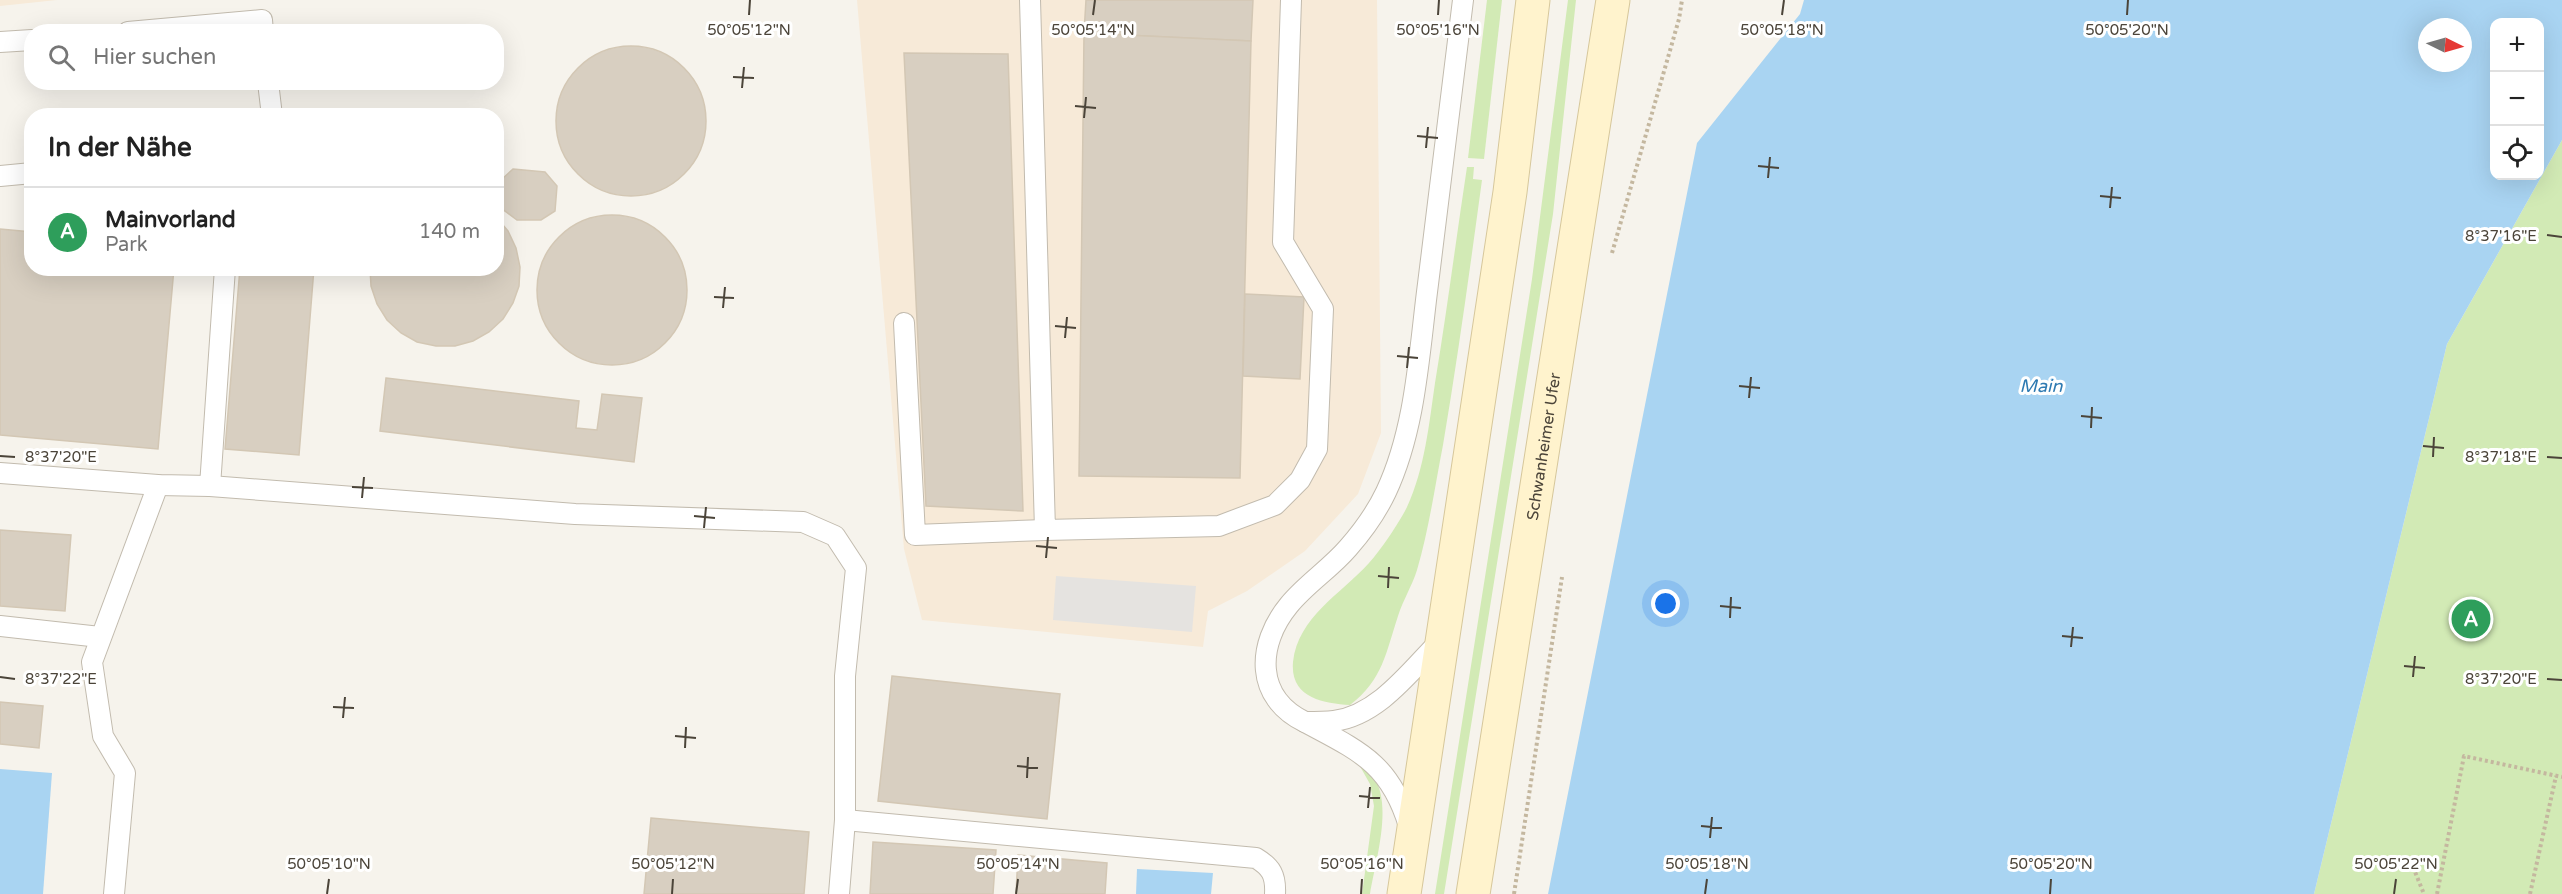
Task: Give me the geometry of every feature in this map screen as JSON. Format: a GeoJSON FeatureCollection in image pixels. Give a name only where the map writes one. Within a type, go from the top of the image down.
{"type":"FeatureCollection","features":[{"type":"Feature","properties":{"kind":"main road"},"geometry":{"type":"LineString","coordinates":[[1404,894],[1510,192],[1533,0]]}},
{"type":"Feature","properties":{"kind":"main road","name":"Schwanheimer Ufer"},"geometry":{"type":"LineString","coordinates":[[1473,894],[1613,0]]}},
{"type":"Feature","properties":{"kind":"lane"},"geometry":{"type":"LineString","coordinates":[[1030,0],[1045,530]]}},
{"type":"Feature","properties":{"kind":"lane"},"geometry":{"type":"LineString","coordinates":[[904,323],[915,535],[1219,526],[1275,505],[1300,480],[1317,449],[1323,309],[1283,242],[1291,0]]}},
{"type":"Feature","properties":{"kind":"lane"},"geometry":{"type":"LineString","coordinates":[[1413,838],[1403,805],[1383,773],[1372,761],[1291,715],[1278,704],[1266,678],[1266,659],[1275,625],[1289,604],[1346,550],[1369,523],[1386,492],[1400,457],[1416,380],[1463,0]]}},
{"type":"Feature","properties":{"kind":"lane"},"geometry":{"type":"LineString","coordinates":[[217,24],[262,20],[262,24]]}},
{"type":"Feature","properties":{"kind":"lane"},"geometry":{"type":"LineString","coordinates":[[0,42],[24,40]]}},
{"type":"Feature","properties":{"kind":"lane"},"geometry":{"type":"LineString","coordinates":[[269,90],[271,108]]}},
{"type":"Feature","properties":{"kind":"lane"},"geometry":{"type":"LineString","coordinates":[[0,176],[24,174]]}},
{"type":"Feature","properties":{"kind":"lane"},"geometry":{"type":"LineString","coordinates":[[210,486],[224,276]]}},
{"type":"Feature","properties":{"kind":"lane"},"geometry":{"type":"LineString","coordinates":[[0,473],[158,485],[210,486],[575,514],[803,522],[835,536],[856,568],[845,676],[845,820],[839,894]]}},
{"type":"Feature","properties":{"kind":"lane"},"geometry":{"type":"LineString","coordinates":[[114,894],[125,773],[103,736],[92,662],[158,485]]}},
{"type":"Feature","properties":{"kind":"lane"},"geometry":{"type":"LineString","coordinates":[[0,626],[100,637]]}},
{"type":"Feature","properties":{"kind":"lane"},"geometry":{"type":"LineString","coordinates":[[1305,722],[1335,721],[1354,716],[1372,706],[1388,694],[1443,638]]}},
{"type":"Feature","properties":{"kind":"lane"},"geometry":{"type":"LineString","coordinates":[[845,820],[1256,858],[1270,867],[1276,881],[1275,894]]}},
{"type":"Feature","properties":{"kind":"path"},"geometry":{"type":"LineString","coordinates":[[1610,261],[1679,19],[1682,0]]}},
{"type":"Feature","properties":{"kind":"path"},"geometry":{"type":"LineString","coordinates":[[1514,894],[1563,566]]}},
{"type":"Feature","properties":{"kind":"path"},"geometry":{"type":"LineString","coordinates":[[2437,894],[2464,756],[2562,777]]}},
{"type":"Feature","properties":{"kind":"path"},"geometry":{"type":"LineString","coordinates":[[2530,894],[2556,776]]}},
{"type":"Feature","properties":{"kind":"path"},"geometry":{"type":"LineString","coordinates":[[2413,867],[2424,894]]}},
{"type":"Feature","properties":{"kind":"shaded area"},"geometry":{"type":"Polygon","coordinates":[[[0,0],[57,0],[0,6],[0,0]]]}},
{"type":"Feature","properties":{"kind":"shaded area"},"geometry":{"type":"Polygon","coordinates":[[[857,0],[1377,0],[1381,433],[1358,494],[1305,551],[1247,591],[1208,611],[1203,647],[922,620],[904,549],[857,0]]]}},
{"type":"Feature","properties":{"kind":"shaded area"},"geometry":{"type":"Polygon","coordinates":[[[1056,576],[1196,586],[1192,632],[1053,620],[1056,576]]]}},
{"type":"Feature","properties":{"kind":"green space"},"geometry":{"type":"Polygon","coordinates":[[[1487,0],[1502,0],[1484,159],[1468,158],[1487,0]]]}},
{"type":"Feature","properties":{"kind":"green space"},"geometry":{"type":"Polygon","coordinates":[[[1568,0],[1576,0],[1553,214],[1444,894],[1435,894],[1532,279],[1568,0]]]}},
{"type":"Feature","properties":{"kind":"green space"},"geometry":{"type":"Polygon","coordinates":[[[2562,140],[2562,894],[2314,894],[2447,344],[2539,180],[2544,180],[2544,172],[2562,140]]]}},
{"type":"Feature","properties":{"kind":"green space"},"geometry":{"type":"Polygon","coordinates":[[[1467,167],[1474,167],[1473,179],[1482,180],[1443,445],[1417,570],[1400,610],[1382,665],[1370,686],[1350,705],[1319,700],[1303,691],[1293,674],[1293,662],[1303,632],[1322,607],[1379,551],[1407,507],[1418,477],[1428,430],[1467,167]]]}},
{"type":"Feature","properties":{"kind":"green space"},"geometry":{"type":"Polygon","coordinates":[[[1357,761],[1374,778],[1382,803],[1381,834],[1370,894],[1362,894],[1374,806],[1370,784],[1357,761]]]}},
{"type":"Feature","properties":{"kind":"water","name":"Main"},"geometry":{"type":"Polygon","coordinates":[[[1804,0],[2562,0],[2562,140],[2544,172],[2544,18],[2490,18],[2490,180],[2539,180],[2447,344],[2314,894],[1548,894],[1697,143],[1800,14],[1804,0]]]}},
{"type":"Feature","properties":{"kind":"water"},"geometry":{"type":"Polygon","coordinates":[[[0,769],[52,773],[43,894],[0,894],[0,769]]]}},
{"type":"Feature","properties":{"kind":"water"},"geometry":{"type":"Polygon","coordinates":[[[1137,869],[1213,873],[1211,894],[1136,894],[1137,869]]]}},
{"type":"Feature","properties":{"kind":"building"},"geometry":{"type":"Polygon","coordinates":[[[1086,0],[1253,0],[1251,41],[1084,33],[1086,0]]]}},
{"type":"Feature","properties":{"kind":"building"},"geometry":{"type":"Polygon","coordinates":[[[1084,33],[1251,41],[1240,478],[1079,476],[1084,33]]]}},
{"type":"Feature","properties":{"kind":"building"},"geometry":{"type":"Polygon","coordinates":[[[631,46],[660,52],[684,68],[700,92],[706,121],[700,150],[684,174],[660,190],[631,196],[602,190],[578,174],[562,150],[556,121],[562,92],[578,68],[602,52],[631,46]]]}},
{"type":"Feature","properties":{"kind":"building"},"geometry":{"type":"Polygon","coordinates":[[[904,53],[1008,54],[1023,511],[926,506],[904,53]]]}},
{"type":"Feature","properties":{"kind":"building"},"geometry":{"type":"Polygon","coordinates":[[[513,169],[545,172],[557,186],[555,211],[541,220],[517,220],[504,210],[504,177],[513,169]]]}},
{"type":"Feature","properties":{"kind":"building"},"geometry":{"type":"Polygon","coordinates":[[[612,215],[641,221],[665,237],[681,261],[687,290],[681,319],[665,343],[641,359],[612,365],[583,359],[559,343],[543,319],[537,290],[543,261],[559,237],[583,221],[612,215]]]}},
{"type":"Feature","properties":{"kind":"building"},"geometry":{"type":"Polygon","coordinates":[[[504,226],[516,248],[520,267],[519,286],[513,303],[503,319],[489,332],[473,341],[455,346],[436,346],[417,342],[401,333],[387,320],[377,304],[370,276],[504,276],[504,226]]]}},
{"type":"Feature","properties":{"kind":"building"},"geometry":{"type":"Polygon","coordinates":[[[0,229],[24,231],[24,276],[173,276],[158,449],[0,435],[0,229]]]}},
{"type":"Feature","properties":{"kind":"building"},"geometry":{"type":"Polygon","coordinates":[[[239,276],[313,276],[299,455],[225,449],[239,276]]]}},
{"type":"Feature","properties":{"kind":"building"},"geometry":{"type":"Polygon","coordinates":[[[1245,294],[1304,297],[1300,379],[1243,376],[1245,294]]]}},
{"type":"Feature","properties":{"kind":"building"},"geometry":{"type":"Polygon","coordinates":[[[386,378],[579,401],[576,428],[597,430],[602,394],[642,398],[634,462],[380,431],[386,378]]]}},
{"type":"Feature","properties":{"kind":"building"},"geometry":{"type":"Polygon","coordinates":[[[0,530],[71,535],[65,611],[0,606],[0,530]]]}},
{"type":"Feature","properties":{"kind":"building"},"geometry":{"type":"Polygon","coordinates":[[[892,676],[1060,694],[1047,819],[878,801],[892,676]]]}},
{"type":"Feature","properties":{"kind":"building"},"geometry":{"type":"Polygon","coordinates":[[[0,702],[43,706],[39,748],[0,744],[0,702]]]}},
{"type":"Feature","properties":{"kind":"building"},"geometry":{"type":"Polygon","coordinates":[[[651,818],[809,832],[804,894],[644,894],[651,818]]]}},
{"type":"Feature","properties":{"kind":"building"},"geometry":{"type":"Polygon","coordinates":[[[873,842],[996,850],[993,894],[870,894],[873,842]]]}},
{"type":"Feature","properties":{"kind":"building"},"geometry":{"type":"Polygon","coordinates":[[[1018,855],[1107,863],[1105,894],[1016,894],[1018,855]]]}},
{"type":"Feature","properties":{"kind":"place","name":"Mainvorland"},"geometry":{"type":"Point","coordinates":[2471,619]}}]}
